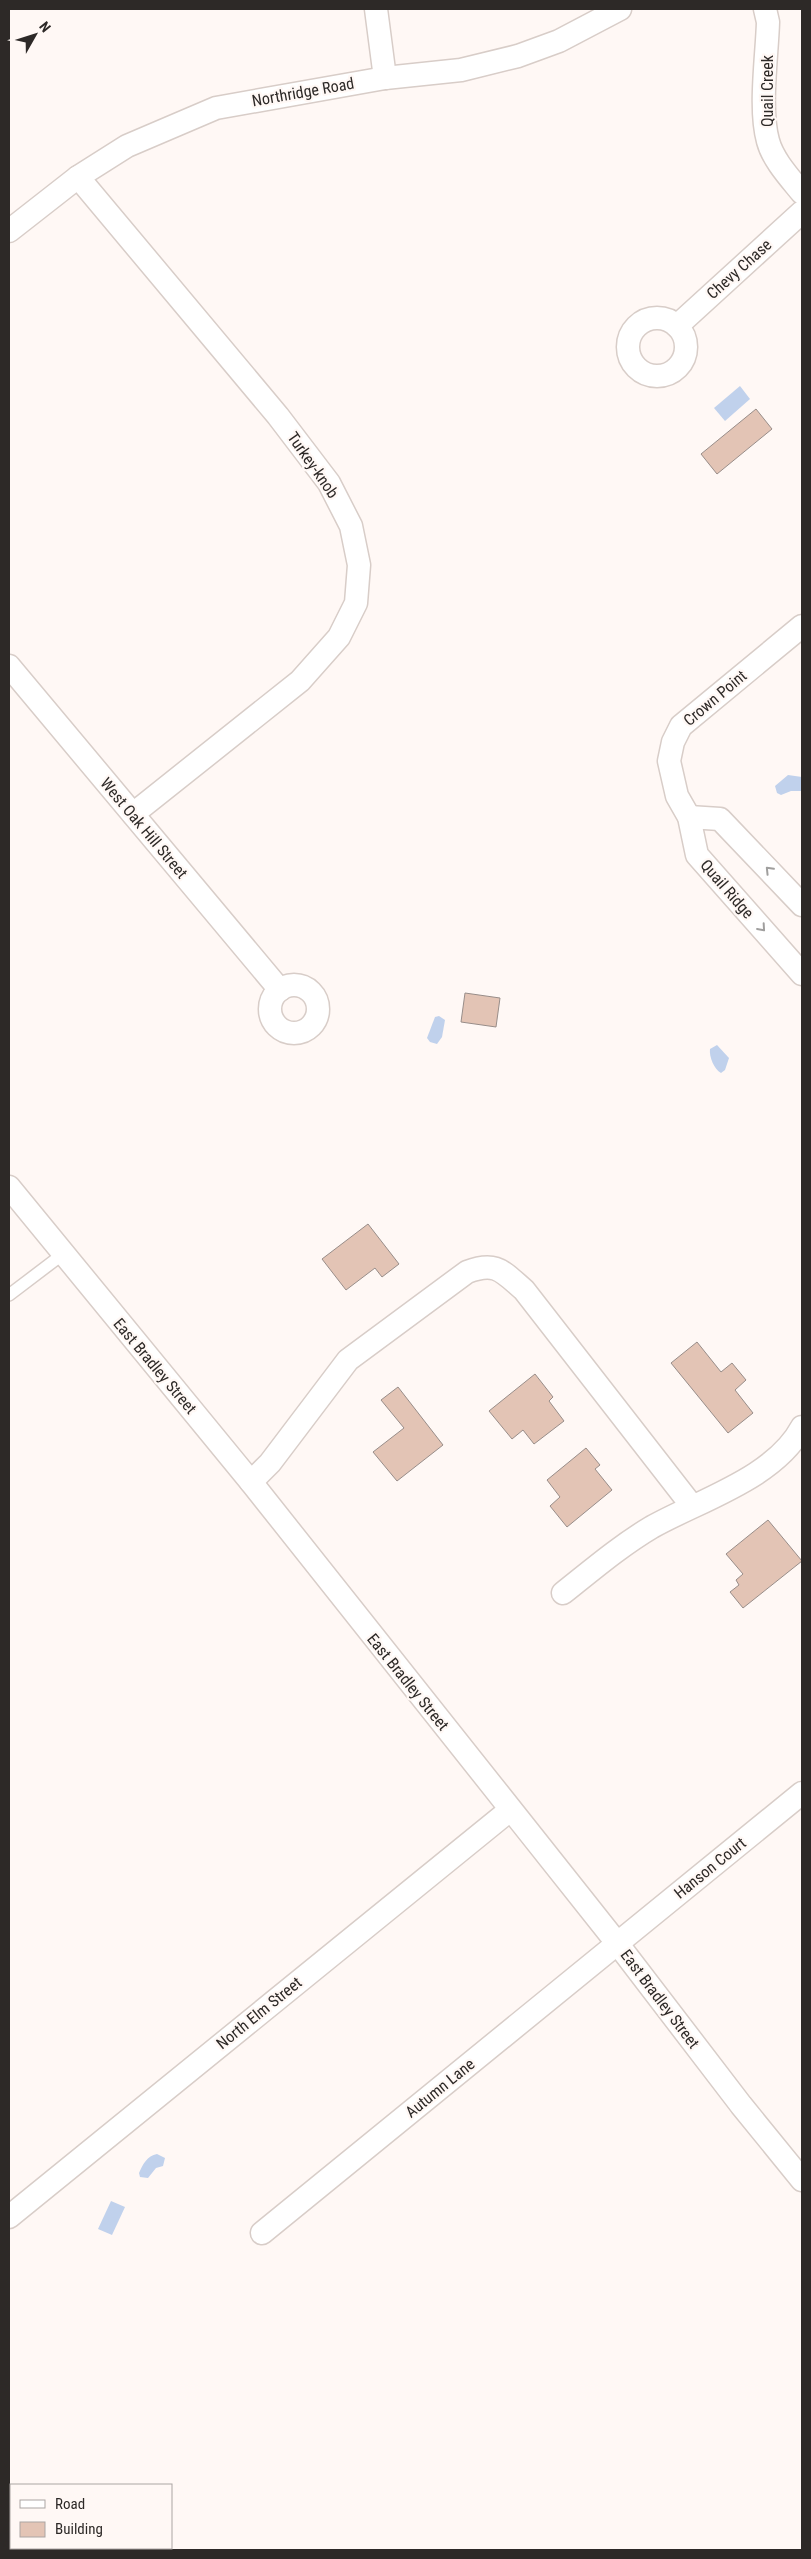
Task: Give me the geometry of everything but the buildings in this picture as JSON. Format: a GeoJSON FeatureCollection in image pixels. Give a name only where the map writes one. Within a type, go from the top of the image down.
{"type":"FeatureCollection","features":[{"type":"Feature","properties":{"kind":"street"},"geometry":{"type":"LineString","coordinates":[[376,9],[385,78]]}},
{"type":"Feature","properties":{"kind":"street","name":"Northridge Road"},"geometry":{"type":"LineString","coordinates":[[9,232],[78,177],[127,146],[216,108],[385,78],[461,70],[518,56],[558,41],[620,9]]}},
{"type":"Feature","properties":{"kind":"street","name":"Quail Creek"},"geometry":{"type":"LineString","coordinates":[[765,9],[768,22],[764,119],[768,143],[782,167],[802,193]]}},
{"type":"Feature","properties":{"kind":"street","name":"Turkey-knob"},"geometry":{"type":"LineString","coordinates":[[78,177],[278,416],[329,483],[351,526],[359,565],[356,603],[339,637],[300,681],[133,814]]}},
{"type":"Feature","properties":{"kind":"street","name":"Chevy Chase"},"geometry":{"type":"LineString","coordinates":[[677,326],[802,212]]}},
{"type":"Feature","properties":{"kind":"street","name":"Crown Point"},"geometry":{"type":"LineString","coordinates":[[689,817],[678,796],[668,761],[680,726],[802,626]]}},
{"type":"Feature","properties":{"kind":"street","name":"West Oak Hill Street"},"geometry":{"type":"LineString","coordinates":[[9,666],[280,990]]}},
{"type":"Feature","properties":{"kind":"street"},"geometry":{"type":"LineString","coordinates":[[689,817],[720,819],[802,906]]}},
{"type":"Feature","properties":{"kind":"street","name":"Quail Ridge"},"geometry":{"type":"LineString","coordinates":[[689,817],[697,855],[802,974]]}},
{"type":"Feature","properties":{"kind":"street","name":"East Bradley Street"},"geometry":{"type":"LineString","coordinates":[[9,1187],[251,1482],[617,1943],[740,2105],[802,2180]]}},
{"type":"Feature","properties":{"kind":"street"},"geometry":{"type":"LineString","coordinates":[[251,1482],[270,1463],[348,1360],[467,1272],[483,1266],[493,1266],[524,1290],[692,1506]]}},
{"type":"Feature","properties":{"kind":"street"},"geometry":{"type":"LineString","coordinates":[[563,1593],[622,1546],[692,1506],[749,1480],[778,1455],[802,1427]]}},
{"type":"Feature","properties":{"kind":"street","name":"Hanson Court"},"geometry":{"type":"LineString","coordinates":[[617,1943],[802,1793]]}},
{"type":"Feature","properties":{"kind":"street","name":"North Elm Street"},"geometry":{"type":"LineString","coordinates":[[9,2217],[510,1810]]}},
{"type":"Feature","properties":{"kind":"street","name":"Autumn Lane"},"geometry":{"type":"LineString","coordinates":[[262,2233],[617,1943]]}},
{"type":"Feature","properties":{"kind":"lane"},"geometry":{"type":"LineString","coordinates":[[9,1295],[63,1254]]}},
{"type":"Feature","properties":{"kind":"water"},"geometry":{"type":"Polygon","coordinates":[[[740,386],[750,399],[725,421],[714,408],[740,386]]]}},
{"type":"Feature","properties":{"kind":"water"},"geometry":{"type":"Polygon","coordinates":[[[788,775],[802,777],[802,791],[791,791],[781,795],[777,793],[775,786],[788,775]]]}},
{"type":"Feature","properties":{"kind":"water"},"geometry":{"type":"Polygon","coordinates":[[[439,1016],[445,1020],[442,1037],[437,1044],[430,1042],[427,1038],[435,1017],[439,1016]]]}},
{"type":"Feature","properties":{"kind":"water"},"geometry":{"type":"Polygon","coordinates":[[[717,1045],[729,1058],[725,1070],[721,1073],[712,1063],[710,1056],[710,1049],[717,1045]]]}},
{"type":"Feature","properties":{"kind":"water"},"geometry":{"type":"Polygon","coordinates":[[[157,2154],[165,2158],[163,2166],[156,2168],[148,2178],[140,2177],[139,2173],[146,2161],[157,2154]]]}},
{"type":"Feature","properties":{"kind":"water"},"geometry":{"type":"Polygon","coordinates":[[[111,2201],[125,2207],[112,2235],[98,2229],[111,2201]]]}}]}
